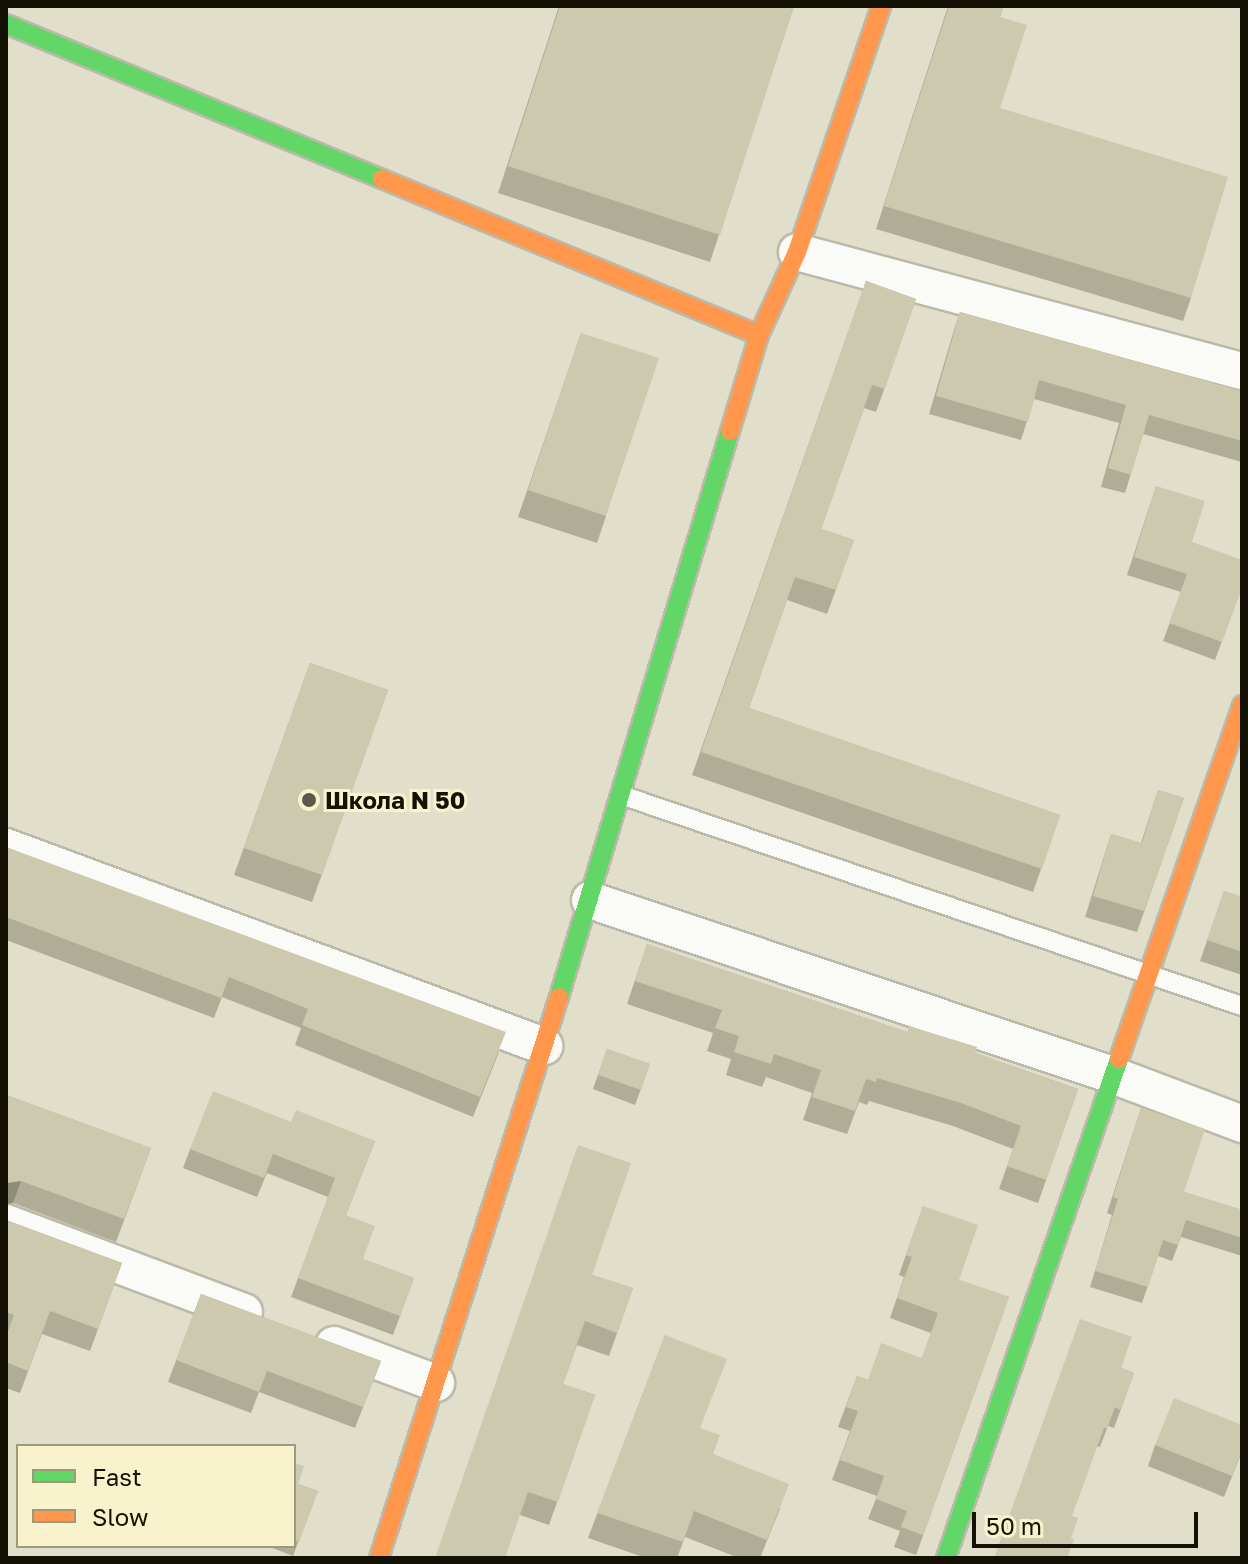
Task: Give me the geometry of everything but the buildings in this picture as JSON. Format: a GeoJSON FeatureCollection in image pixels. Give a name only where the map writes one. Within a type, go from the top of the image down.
{"type":"FeatureCollection","features":[{"type":"Feature","properties":{"kind":"street"},"geometry":{"type":"LineString","coordinates":[[379,1558],[590,900],[759,335],[797,252],[881,6]]}},
{"type":"Feature","properties":{"kind":"street"},"geometry":{"type":"LineString","coordinates":[[6,24],[759,335]]}},
{"type":"Feature","properties":{"kind":"street"},"geometry":{"type":"LineString","coordinates":[[797,252],[1242,371]]}},
{"type":"Feature","properties":{"kind":"street"},"geometry":{"type":"LineString","coordinates":[[946,1558],[1242,705]]}},
{"type":"Feature","properties":{"kind":"street"},"geometry":{"type":"LineString","coordinates":[[6,847],[544,1046]]}},
{"type":"Feature","properties":{"kind":"street"},"geometry":{"type":"LineString","coordinates":[[590,900],[1115,1076],[1242,1124]]}},
{"type":"Feature","properties":{"kind":"street"},"geometry":{"type":"LineString","coordinates":[[6,1223],[436,1383]]}},
{"type":"Feature","properties":{"kind":"lane"},"geometry":{"type":"LineString","coordinates":[[621,795],[1242,1006]]}},
{"type":"Feature","properties":{"kind":"traffic: fast"},"geometry":{"type":"LineString","coordinates":[[6,24],[382,179]]}},
{"type":"Feature","properties":{"kind":"traffic: fast"},"geometry":{"type":"LineString","coordinates":[[559,997],[730,431]]}},
{"type":"Feature","properties":{"kind":"traffic: fast"},"geometry":{"type":"LineString","coordinates":[[946,1558],[1119,1059]]}},
{"type":"Feature","properties":{"kind":"traffic: slow"},"geometry":{"type":"LineString","coordinates":[[730,431],[759,335],[797,252],[881,6]]}},
{"type":"Feature","properties":{"kind":"traffic: slow"},"geometry":{"type":"LineString","coordinates":[[382,179],[759,335]]}},
{"type":"Feature","properties":{"kind":"traffic: slow"},"geometry":{"type":"LineString","coordinates":[[1119,1059],[1242,705]]}},
{"type":"Feature","properties":{"kind":"traffic: slow"},"geometry":{"type":"LineString","coordinates":[[379,1558],[559,997]]}},
{"type":"Feature","properties":{"kind":"place","name":"Школа N 50"},"geometry":{"type":"Point","coordinates":[309,800]}}]}
